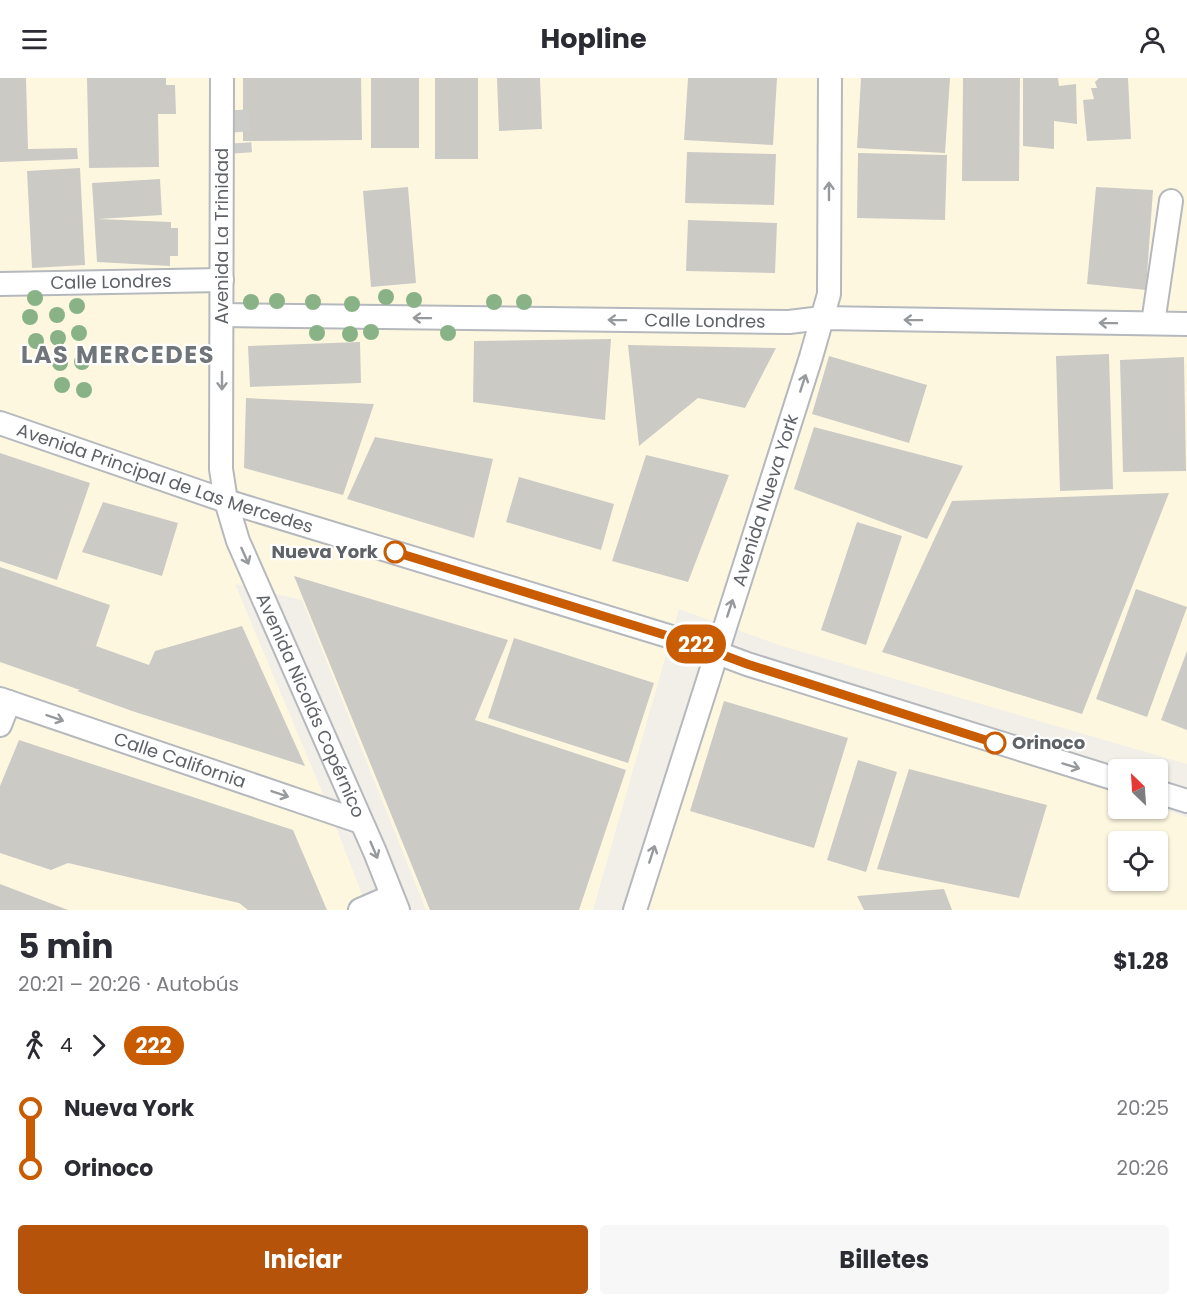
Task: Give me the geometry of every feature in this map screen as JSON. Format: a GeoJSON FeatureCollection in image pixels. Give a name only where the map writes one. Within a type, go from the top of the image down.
{"type":"FeatureCollection","features":[{"type":"Feature","properties":{"kind":"street"},"geometry":{"type":"LineString","coordinates":[[223,78],[238,110]]}},
{"type":"Feature","properties":{"kind":"street","name":"Avenida La Trinidad"},"geometry":{"type":"LineString","coordinates":[[223,78],[221,469],[226,501]]}},
{"type":"Feature","properties":{"kind":"street","name":"Avenida Nueva York"},"geometry":{"type":"LineString","coordinates":[[635,910],[812,357],[829,294],[830,78]]}},
{"type":"Feature","properties":{"kind":"street"},"geometry":{"type":"LineString","coordinates":[[1153,323],[1171,201]]}},
{"type":"Feature","properties":{"kind":"street","name":"Calle Londres"},"geometry":{"type":"LineString","coordinates":[[0,284],[222,280]]}},
{"type":"Feature","properties":{"kind":"street","name":"Calle Londres"},"geometry":{"type":"LineString","coordinates":[[222,315],[789,322],[822,318],[1187,324]]}},
{"type":"Feature","properties":{"kind":"street","name":"Avenida Principal de Las Mercedes"},"geometry":{"type":"LineString","coordinates":[[0,423],[226,501],[716,652],[747,664],[1108,777]]}},
{"type":"Feature","properties":{"kind":"street","name":"Avenida Nicolás Copérnico"},"geometry":{"type":"LineString","coordinates":[[226,501],[238,541],[395,903]]}},
{"type":"Feature","properties":{"kind":"street"},"geometry":{"type":"LineString","coordinates":[[0,725],[5,701]]}},
{"type":"Feature","properties":{"kind":"street","name":"Calle California"},"geometry":{"type":"LineString","coordinates":[[5,701],[361,822]]}},
{"type":"Feature","properties":{"kind":"street"},"geometry":{"type":"LineString","coordinates":[[1168,795],[1187,801]]}},
{"type":"Feature","properties":{"kind":"street"},"geometry":{"type":"LineString","coordinates":[[360,910],[395,903]]}},
{"type":"Feature","properties":{"kind":"shaded area"},"geometry":{"type":"Polygon","coordinates":[[[0,78],[1187,78],[1187,764],[782,646],[679,609],[593,910],[426,910],[302,600],[235,584],[323,794],[368,910],[0,910],[0,78]]]}},
{"type":"Feature","properties":{"kind":"shaded area"},"geometry":{"type":"Polygon","coordinates":[[[728,669],[936,728],[1108,789],[1108,819],[1168,819],[1168,810],[1187,817],[1187,910],[641,910],[719,673],[728,669]]]}},
{"type":"Feature","properties":{"kind":"building"},"geometry":{"type":"Polygon","coordinates":[[[0,78],[26,78],[28,149],[77,148],[78,159],[0,162],[0,78]]]}},
{"type":"Feature","properties":{"kind":"building"},"geometry":{"type":"Polygon","coordinates":[[[87,78],[166,78],[166,85],[175,85],[176,114],[158,114],[159,167],[89,168],[87,78]]]}},
{"type":"Feature","properties":{"kind":"building"},"geometry":{"type":"Polygon","coordinates":[[[243,78],[361,78],[362,140],[243,141],[243,78]]]}},
{"type":"Feature","properties":{"kind":"building"},"geometry":{"type":"Polygon","coordinates":[[[371,78],[419,78],[419,148],[371,148],[371,78]]]}},
{"type":"Feature","properties":{"kind":"building"},"geometry":{"type":"Polygon","coordinates":[[[435,78],[478,78],[478,159],[435,159],[435,78]]]}},
{"type":"Feature","properties":{"kind":"building"},"geometry":{"type":"Polygon","coordinates":[[[497,78],[540,78],[542,129],[499,131],[497,78]]]}},
{"type":"Feature","properties":{"kind":"building"},"geometry":{"type":"Polygon","coordinates":[[[688,78],[777,78],[773,145],[684,140],[688,78]]]}},
{"type":"Feature","properties":{"kind":"building"},"geometry":{"type":"Polygon","coordinates":[[[861,78],[950,78],[945,153],[857,148],[861,78]]]}},
{"type":"Feature","properties":{"kind":"building"},"geometry":{"type":"Polygon","coordinates":[[[963,78],[1020,78],[1019,181],[962,181],[963,78]]]}},
{"type":"Feature","properties":{"kind":"building"},"geometry":{"type":"Polygon","coordinates":[[[1023,78],[1058,78],[1059,86],[1076,84],[1077,124],[1054,121],[1054,149],[1023,146],[1023,78]]]}},
{"type":"Feature","properties":{"kind":"building"},"geometry":{"type":"Polygon","coordinates":[[[1099,78],[1128,78],[1131,139],[1087,141],[1083,100],[1094,99],[1091,88],[1097,88],[1095,82],[1099,78]]]}},
{"type":"Feature","properties":{"kind":"building"},"geometry":{"type":"Polygon","coordinates":[[[687,152],[776,154],[774,205],[685,203],[687,152]]]}},
{"type":"Feature","properties":{"kind":"building"},"geometry":{"type":"Polygon","coordinates":[[[858,153],[947,155],[945,220],[857,218],[858,153]]]}},
{"type":"Feature","properties":{"kind":"building"},"geometry":{"type":"Polygon","coordinates":[[[80,168],[85,265],[32,268],[27,171],[80,168]]]}},
{"type":"Feature","properties":{"kind":"building"},"geometry":{"type":"Polygon","coordinates":[[[160,179],[162,215],[98,219],[171,222],[171,228],[178,228],[178,256],[170,256],[170,266],[97,262],[92,183],[160,179]]]}},
{"type":"Feature","properties":{"kind":"building"},"geometry":{"type":"Polygon","coordinates":[[[408,187],[416,283],[371,287],[363,191],[408,187]]]}},
{"type":"Feature","properties":{"kind":"building"},"geometry":{"type":"Polygon","coordinates":[[[1096,187],[1153,190],[1146,290],[1087,284],[1096,187]]]}},
{"type":"Feature","properties":{"kind":"building"},"geometry":{"type":"Polygon","coordinates":[[[688,220],[777,223],[775,273],[686,271],[688,220]]]}},
{"type":"Feature","properties":{"kind":"building"},"geometry":{"type":"Polygon","coordinates":[[[611,339],[605,420],[473,402],[474,341],[611,339]]]}},
{"type":"Feature","properties":{"kind":"building"},"geometry":{"type":"Polygon","coordinates":[[[360,342],[361,383],[250,387],[248,346],[360,342]]]}},
{"type":"Feature","properties":{"kind":"building"},"geometry":{"type":"Polygon","coordinates":[[[628,345],[776,348],[745,408],[698,398],[639,446],[628,345]]]}},
{"type":"Feature","properties":{"kind":"building"},"geometry":{"type":"Polygon","coordinates":[[[1109,354],[1113,489],[1060,491],[1056,356],[1109,354]]]}},
{"type":"Feature","properties":{"kind":"building"},"geometry":{"type":"Polygon","coordinates":[[[829,356],[927,385],[909,443],[812,414],[829,356]]]}},
{"type":"Feature","properties":{"kind":"building"},"geometry":{"type":"Polygon","coordinates":[[[1184,357],[1186,471],[1123,472],[1120,360],[1184,357]]]}},
{"type":"Feature","properties":{"kind":"building"},"geometry":{"type":"Polygon","coordinates":[[[246,398],[374,404],[343,495],[244,468],[246,398]]]}},
{"type":"Feature","properties":{"kind":"building"},"geometry":{"type":"Polygon","coordinates":[[[814,427],[963,466],[927,539],[794,489],[814,427]]]}},
{"type":"Feature","properties":{"kind":"building"},"geometry":{"type":"Polygon","coordinates":[[[375,437],[493,459],[474,538],[347,499],[375,437]]]}},
{"type":"Feature","properties":{"kind":"building"},"geometry":{"type":"Polygon","coordinates":[[[0,453],[90,483],[57,580],[0,561],[0,453]]]}},
{"type":"Feature","properties":{"kind":"building"},"geometry":{"type":"Polygon","coordinates":[[[646,455],[729,475],[688,582],[612,561],[646,455]]]}},
{"type":"Feature","properties":{"kind":"building"},"geometry":{"type":"Polygon","coordinates":[[[519,477],[614,504],[601,550],[506,522],[519,477]]]}},
{"type":"Feature","properties":{"kind":"building"},"geometry":{"type":"Polygon","coordinates":[[[1169,493],[1082,714],[882,652],[952,501],[1169,493]]]}},
{"type":"Feature","properties":{"kind":"building"},"geometry":{"type":"Polygon","coordinates":[[[103,502],[178,523],[162,576],[82,552],[103,502]]]}},
{"type":"Feature","properties":{"kind":"building"},"geometry":{"type":"Polygon","coordinates":[[[857,522],[902,536],[866,645],[821,630],[857,522]]]}},
{"type":"Feature","properties":{"kind":"building"},"geometry":{"type":"Polygon","coordinates":[[[0,567],[110,605],[96,646],[149,665],[155,651],[242,626],[305,766],[132,711],[0,662],[0,567]]]}},
{"type":"Feature","properties":{"kind":"building"},"geometry":{"type":"Polygon","coordinates":[[[294,576],[508,640],[475,720],[626,770],[579,910],[430,910],[294,576]]]}},
{"type":"Feature","properties":{"kind":"building"},"geometry":{"type":"Polygon","coordinates":[[[1136,589],[1187,607],[1147,717],[1096,699],[1136,589]]]}},
{"type":"Feature","properties":{"kind":"building"},"geometry":{"type":"Polygon","coordinates":[[[514,638],[654,683],[628,763],[488,718],[514,638]]]}},
{"type":"Feature","properties":{"kind":"building"},"geometry":{"type":"Polygon","coordinates":[[[1187,651],[1187,730],[1161,720],[1187,651]]]}},
{"type":"Feature","properties":{"kind":"building"},"geometry":{"type":"Polygon","coordinates":[[[724,701],[848,738],[814,848],[690,811],[724,701]]]}},
{"type":"Feature","properties":{"kind":"building"},"geometry":{"type":"Polygon","coordinates":[[[19,740],[293,830],[327,910],[248,910],[239,903],[68,863],[51,870],[0,853],[0,786],[19,740]]]}},
{"type":"Feature","properties":{"kind":"building"},"geometry":{"type":"Polygon","coordinates":[[[858,760],[897,772],[866,872],[827,860],[858,760]]]}},
{"type":"Feature","properties":{"kind":"building"},"geometry":{"type":"Polygon","coordinates":[[[909,769],[1047,805],[1019,898],[877,869],[909,769]]]}},
{"type":"Feature","properties":{"kind":"building"},"geometry":{"type":"Polygon","coordinates":[[[0,884],[68,910],[0,910],[0,884]]]}},
{"type":"Feature","properties":{"kind":"building"},"geometry":{"type":"Polygon","coordinates":[[[944,889],[952,910],[864,910],[857,896],[944,889]]]}},
{"type":"Feature","properties":{"kind":"tunnel"},"geometry":{"type":"LineString","coordinates":[[238,110],[241,153]]}},
{"type":"Feature","properties":{"kind":"bus line","name":"222"},"geometry":{"type":"LineString","coordinates":[[395,552],[691,643],[747,664],[995,743]]}},
{"type":"Feature","properties":{"kind":"place","name":"Nueva York"},"geometry":{"type":"Point","coordinates":[395,552]}},
{"type":"Feature","properties":{"kind":"place","name":"Orinoco"},"geometry":{"type":"Point","coordinates":[995,743]}},
{"type":"Feature","properties":{"kind":"district","name":"LAS MERCEDES"},"geometry":{"type":"Point","coordinates":[118,355]}}]}
